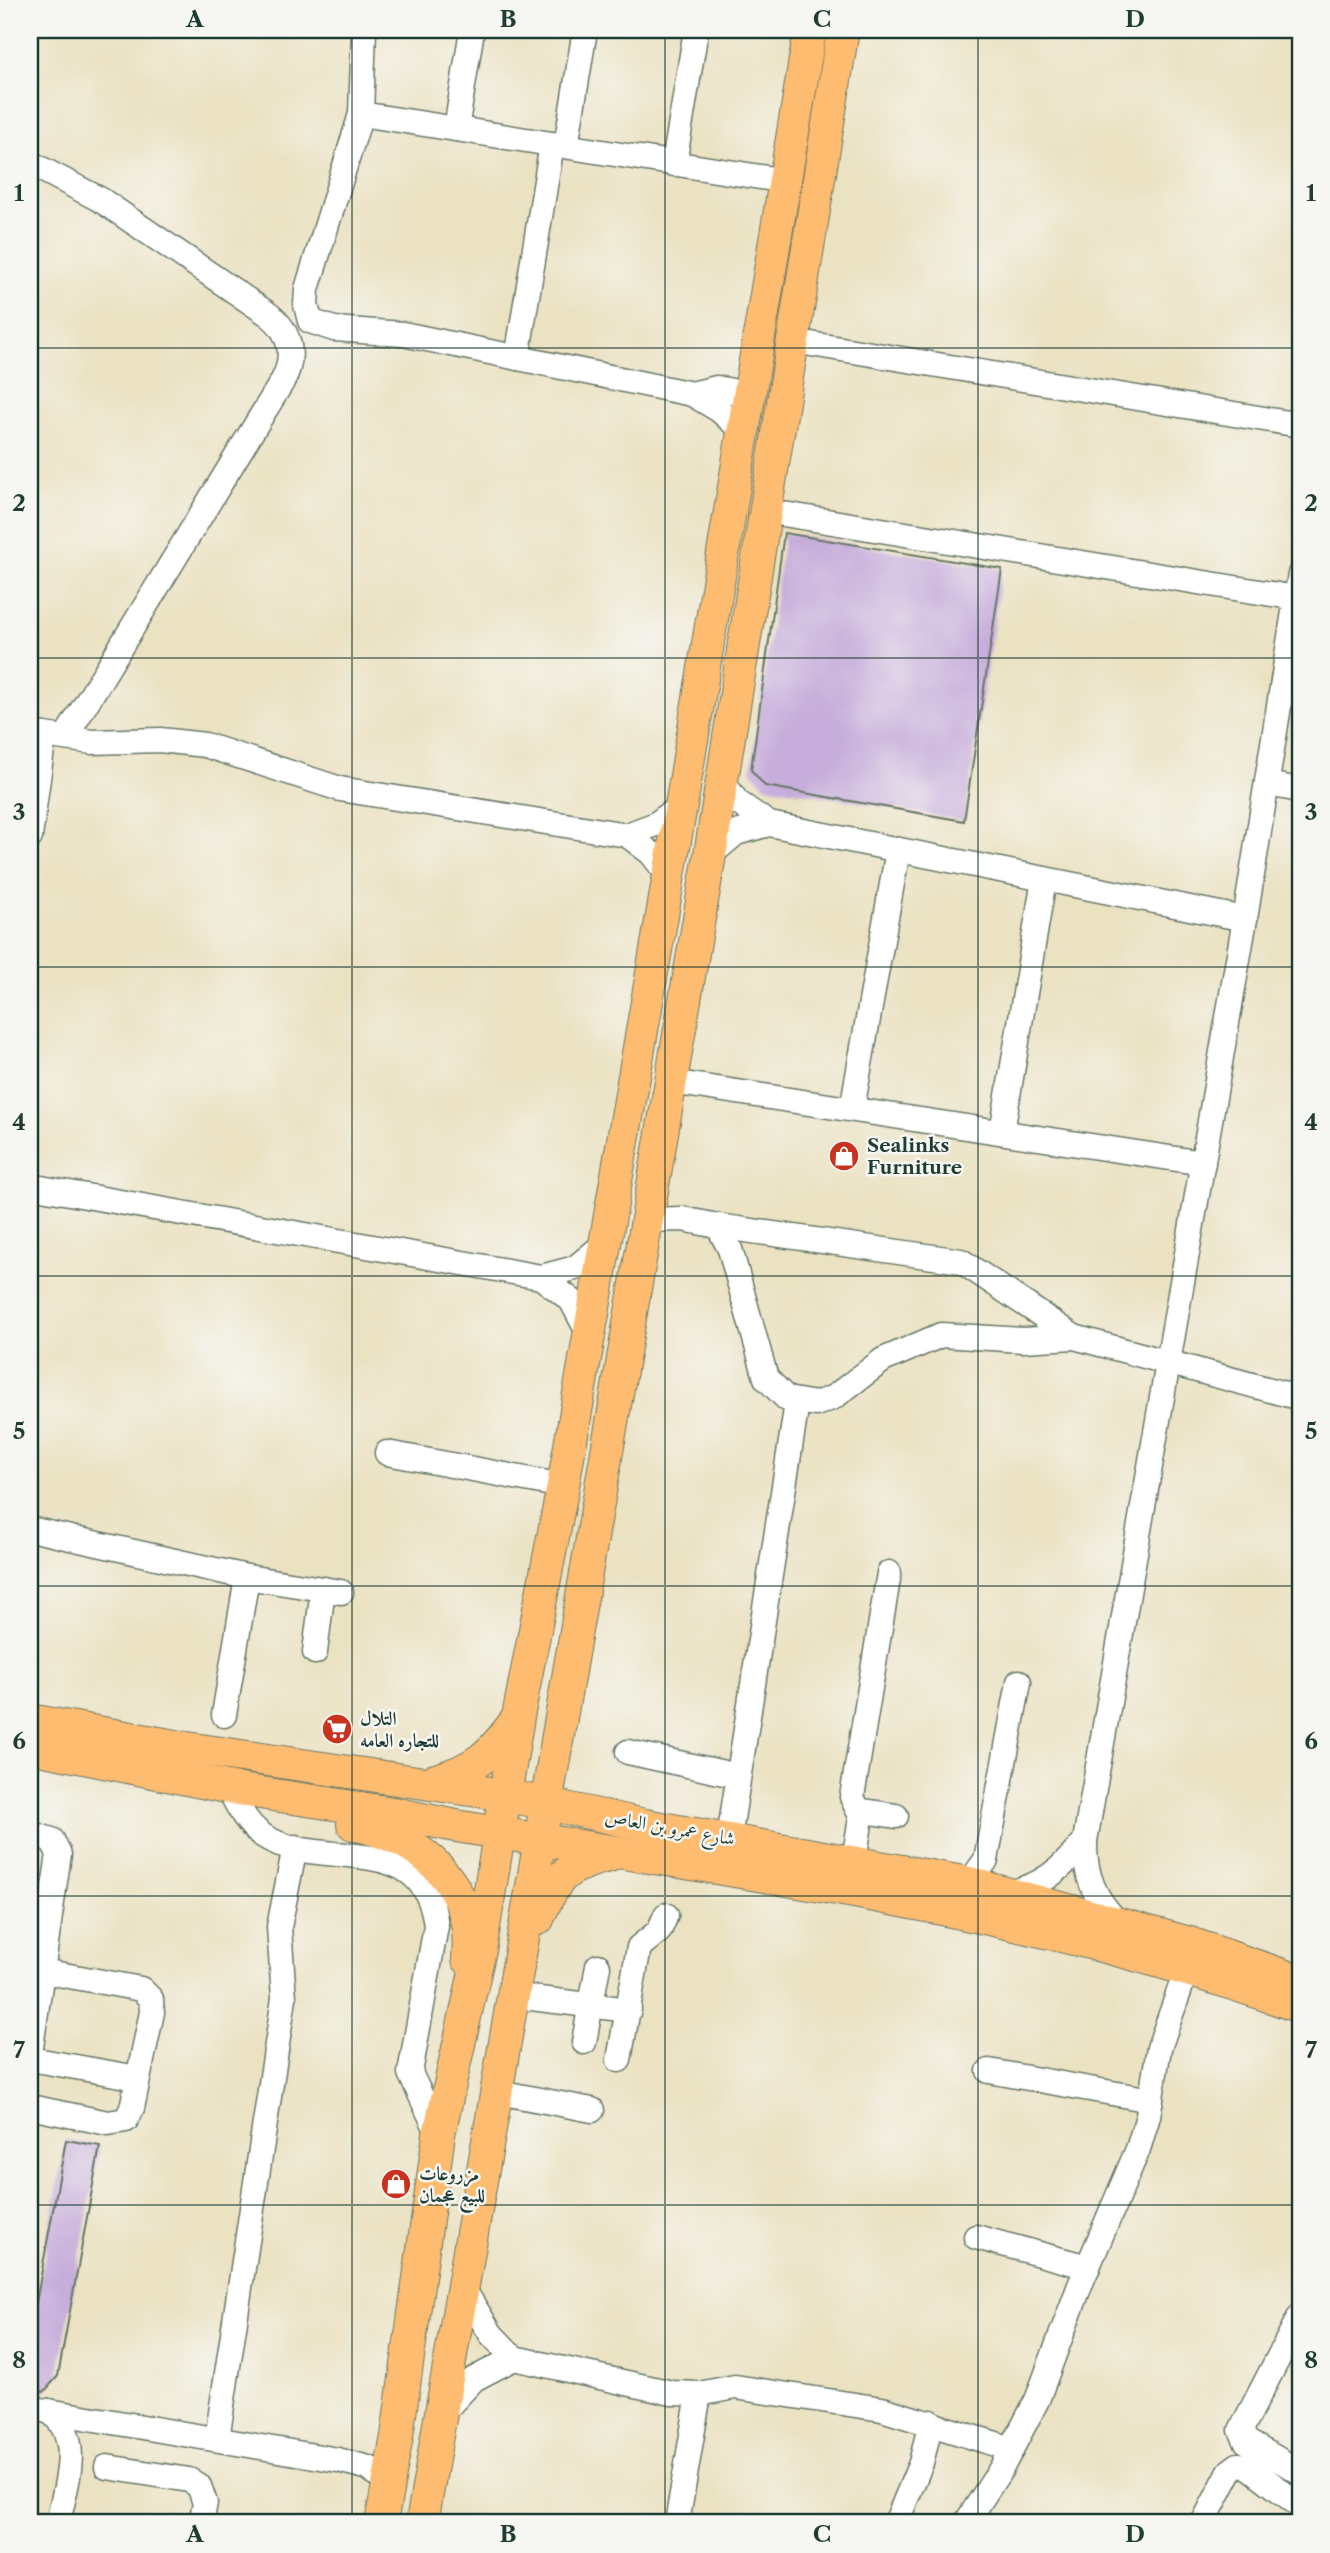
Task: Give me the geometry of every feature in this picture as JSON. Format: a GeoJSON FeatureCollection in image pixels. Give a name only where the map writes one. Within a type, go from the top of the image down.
{"type":"FeatureCollection","features":[{"type":"Feature","properties":{"kind":"main road"},"geometry":{"type":"LineString","coordinates":[[381,2523],[439,2134],[481,1945],[518,1717],[563,1486],[681,806],[741,430],[810,30]]}},
{"type":"Feature","properties":{"kind":"main road"},"geometry":{"type":"LineString","coordinates":[[422,2523],[710,855],[844,30]]}},
{"type":"Feature","properties":{"kind":"main road"},"geometry":{"type":"LineString","coordinates":[[785,186],[793,217],[777,315],[782,330],[793,341]]}},
{"type":"Feature","properties":{"kind":"main road"},"geometry":{"type":"LineString","coordinates":[[747,394],[763,418],[757,487],[765,511]]}},
{"type":"Feature","properties":{"kind":"main road"},"geometry":{"type":"LineString","coordinates":[[422,1783],[470,1768],[499,1744],[518,1717]]}},
{"type":"Feature","properties":{"kind":"main road","name":"شارع عمرو بن العاص"},"geometry":{"type":"LineString","coordinates":[[30,1720],[187,1748],[547,1802],[619,1819],[969,1883],[1193,1944],[1300,1981]]}},
{"type":"Feature","properties":{"kind":"main road"},"geometry":{"type":"LineString","coordinates":[[558,1742],[563,1765],[575,1787],[589,1801],[619,1819]]}},
{"type":"Feature","properties":{"kind":"main road","name":"شارع عمرو بن العاص"},"geometry":{"type":"LineString","coordinates":[[30,1747],[240,1789],[393,1813],[499,1834],[986,1917],[1092,1941],[1300,2007]]}},
{"type":"Feature","properties":{"kind":"main road"},"geometry":{"type":"LineString","coordinates":[[240,1789],[302,1814],[396,1836],[421,1850],[446,1877],[463,1911],[469,1948],[448,2064],[449,2087]]}},
{"type":"Feature","properties":{"kind":"main road"},"geometry":{"type":"LineString","coordinates":[[521,1959],[547,1898],[560,1876],[569,1868],[617,1854]]}},
{"type":"Feature","properties":{"kind":"street"},"geometry":{"type":"LineString","coordinates":[[310,321],[306,304],[307,289],[361,114],[364,30]]}},
{"type":"Feature","properties":{"kind":"street"},"geometry":{"type":"LineString","coordinates":[[456,129],[472,30]]}},
{"type":"Feature","properties":{"kind":"street"},"geometry":{"type":"LineString","coordinates":[[517,358],[559,145],[585,30]]}},
{"type":"Feature","properties":{"kind":"street"},"geometry":{"type":"LineString","coordinates":[[674,164],[696,30]]}},
{"type":"Feature","properties":{"kind":"street"},"geometry":{"type":"LineString","coordinates":[[361,114],[674,164],[785,186]]}},
{"type":"Feature","properties":{"kind":"street"},"geometry":{"type":"LineString","coordinates":[[30,163],[101,200],[276,321],[286,337],[290,362],[282,382],[46,735],[30,837]]}},
{"type":"Feature","properties":{"kind":"street"},"geometry":{"type":"LineString","coordinates":[[286,337],[310,321]]}},
{"type":"Feature","properties":{"kind":"street"},"geometry":{"type":"LineString","coordinates":[[310,321],[334,329],[403,334],[692,394],[719,410],[741,430]]}},
{"type":"Feature","properties":{"kind":"street"},"geometry":{"type":"LineString","coordinates":[[793,341],[1300,425]]}},
{"type":"Feature","properties":{"kind":"street"},"geometry":{"type":"LineString","coordinates":[[692,394],[717,388],[747,394]]}},
{"type":"Feature","properties":{"kind":"street"},"geometry":{"type":"LineString","coordinates":[[765,511],[1298,586],[1245,919],[1085,1841],[1087,1872],[1092,1887],[1108,1913],[1120,1924]]}},
{"type":"Feature","properties":{"kind":"street"},"geometry":{"type":"LineString","coordinates":[[46,735],[115,743],[160,740],[205,745],[340,789],[627,835],[651,853],[669,876]]}},
{"type":"Feature","properties":{"kind":"street"},"geometry":{"type":"LineString","coordinates":[[722,780],[737,802],[769,824],[1245,919]]}},
{"type":"Feature","properties":{"kind":"street"},"geometry":{"type":"LineString","coordinates":[[1267,784],[1300,790]]}},
{"type":"Feature","properties":{"kind":"street"},"geometry":{"type":"LineString","coordinates":[[627,835],[656,824],[681,806]]}},
{"type":"Feature","properties":{"kind":"street"},"geometry":{"type":"LineString","coordinates":[[710,855],[736,833],[769,824]]}},
{"type":"Feature","properties":{"kind":"street"},"geometry":{"type":"LineString","coordinates":[[852,1109],[898,850]]}},
{"type":"Feature","properties":{"kind":"street"},"geometry":{"type":"LineString","coordinates":[[1002,1132],[1044,879]]}},
{"type":"Feature","properties":{"kind":"street"},"geometry":{"type":"LineString","coordinates":[[671,1082],[1203,1163]]}},
{"type":"Feature","properties":{"kind":"street"},"geometry":{"type":"LineString","coordinates":[[30,1186],[541,1277],[575,1268],[603,1245]]}},
{"type":"Feature","properties":{"kind":"street"},"geometry":{"type":"LineString","coordinates":[[647,1220],[682,1219],[961,1261],[1074,1337],[1300,1398]]}},
{"type":"Feature","properties":{"kind":"street"},"geometry":{"type":"LineString","coordinates":[[718,1226],[730,1249],[766,1378],[779,1394],[797,1403],[825,1401],[883,1360],[940,1335],[1023,1340],[1074,1337]]}},
{"type":"Feature","properties":{"kind":"street"},"geometry":{"type":"LineString","coordinates":[[541,1277],[571,1300],[589,1334]]}},
{"type":"Feature","properties":{"kind":"street"},"geometry":{"type":"LineString","coordinates":[[729,1838],[797,1403]]}},
{"type":"Feature","properties":{"kind":"street"},"geometry":{"type":"LineString","coordinates":[[387,1453],[563,1486]]}},
{"type":"Feature","properties":{"kind":"street"},"geometry":{"type":"LineString","coordinates":[[30,1529],[247,1577],[332,1590],[315,1652]]}},
{"type":"Feature","properties":{"kind":"street"},"geometry":{"type":"LineString","coordinates":[[889,1573],[852,1797],[855,1807],[862,1812],[896,1816]]}},
{"type":"Feature","properties":{"kind":"street"},"geometry":{"type":"LineString","coordinates":[[224,1715],[247,1577]]}},
{"type":"Feature","properties":{"kind":"street"},"geometry":{"type":"LineString","coordinates":[[969,1883],[986,1860],[1019,1682]]}},
{"type":"Feature","properties":{"kind":"street"},"geometry":{"type":"LineString","coordinates":[[628,1752],[738,1776]]}},
{"type":"Feature","properties":{"kind":"street"},"geometry":{"type":"LineString","coordinates":[[240,1789],[253,1828],[272,1841],[393,1863],[415,1877],[430,1900],[435,1913],[435,1940],[410,2073],[439,2134]]}},
{"type":"Feature","properties":{"kind":"street"},"geometry":{"type":"LineString","coordinates":[[854,1860],[862,1812]]}},
{"type":"Feature","properties":{"kind":"street"},"geometry":{"type":"LineString","coordinates":[[30,1833],[52,1840],[59,1854],[30,2057],[138,2078]]}},
{"type":"Feature","properties":{"kind":"street"},"geometry":{"type":"LineString","coordinates":[[1004,1893],[1021,1891],[1040,1883],[1065,1864],[1085,1841]]}},
{"type":"Feature","properties":{"kind":"street"},"geometry":{"type":"LineString","coordinates":[[217,2440],[284,1998],[278,1937],[295,1847]]}},
{"type":"Feature","properties":{"kind":"street"},"geometry":{"type":"LineString","coordinates":[[619,2060],[639,1947],[659,1931],[666,1915]]}},
{"type":"Feature","properties":{"kind":"street"},"geometry":{"type":"LineString","coordinates":[[584,2042],[598,1966]]}},
{"type":"Feature","properties":{"kind":"street"},"geometry":{"type":"LineString","coordinates":[[977,2520],[1037,2400],[1088,2267],[1138,2149],[1151,2100],[1159,2048],[1187,1969]]}},
{"type":"Feature","properties":{"kind":"street"},"geometry":{"type":"LineString","coordinates":[[30,2107],[108,2123],[121,2123],[130,2114],[152,2012],[147,1993],[135,1987],[42,1971]]}},
{"type":"Feature","properties":{"kind":"street"},"geometry":{"type":"LineString","coordinates":[[515,1996],[629,2010]]}},
{"type":"Feature","properties":{"kind":"street"},"geometry":{"type":"LineString","coordinates":[[989,2071],[1151,2100]]}},
{"type":"Feature","properties":{"kind":"street"},"geometry":{"type":"LineString","coordinates":[[498,2092],[592,2110]]}},
{"type":"Feature","properties":{"kind":"street"},"geometry":{"type":"LineString","coordinates":[[976,2238],[1088,2267]]}},
{"type":"Feature","properties":{"kind":"street"},"geometry":{"type":"LineString","coordinates":[[464,2290],[491,2334],[514,2358],[672,2393],[699,2394],[723,2388],[751,2389],[882,2409],[932,2422],[1012,2449]]}},
{"type":"Feature","properties":{"kind":"street"},"geometry":{"type":"LineString","coordinates":[[1300,2316],[1241,2430],[1246,2441],[1300,2472]]}},
{"type":"Feature","properties":{"kind":"street"},"geometry":{"type":"LineString","coordinates":[[443,2413],[474,2379],[514,2358]]}},
{"type":"Feature","properties":{"kind":"street"},"geometry":{"type":"LineString","coordinates":[[677,2523],[699,2394]]}},
{"type":"Feature","properties":{"kind":"street"},"geometry":{"type":"LineString","coordinates":[[39,2409],[351,2462],[369,2468],[388,2484]]}},
{"type":"Feature","properties":{"kind":"street"},"geometry":{"type":"LineString","coordinates":[[39,2409],[65,2426],[71,2443],[58,2523]]}},
{"type":"Feature","properties":{"kind":"street"},"geometry":{"type":"LineString","coordinates":[[896,2523],[922,2463],[932,2422]]}},
{"type":"Feature","properties":{"kind":"street"},"geometry":{"type":"LineString","coordinates":[[1203,2523],[1230,2471],[1238,2465],[1248,2466],[1300,2507]]}},
{"type":"Feature","properties":{"kind":"street"},"geometry":{"type":"LineString","coordinates":[[107,2467],[189,2480],[199,2486],[205,2503],[201,2523]]}},
{"type":"Feature","properties":{"kind":"building"},"geometry":{"type":"Polygon","coordinates":[[[784,533],[1002,569],[964,821],[765,786],[751,770],[784,533]]]}},
{"type":"Feature","properties":{"kind":"building"},"geometry":{"type":"Polygon","coordinates":[[[66,2140],[100,2146],[58,2376],[44,2392],[30,2389],[30,2335],[66,2140]]]}},
{"type":"Feature","properties":{"kind":"place","name":"Sealinks Furniture"},"geometry":{"type":"Point","coordinates":[844,1156]}},
{"type":"Feature","properties":{"kind":"place","name":"التلال للتجاره العامه"},"geometry":{"type":"Point","coordinates":[337,1729]}},
{"type":"Feature","properties":{"kind":"place","name":"مزروعات للبيع عجمان"},"geometry":{"type":"Point","coordinates":[396,2184]}}]}
